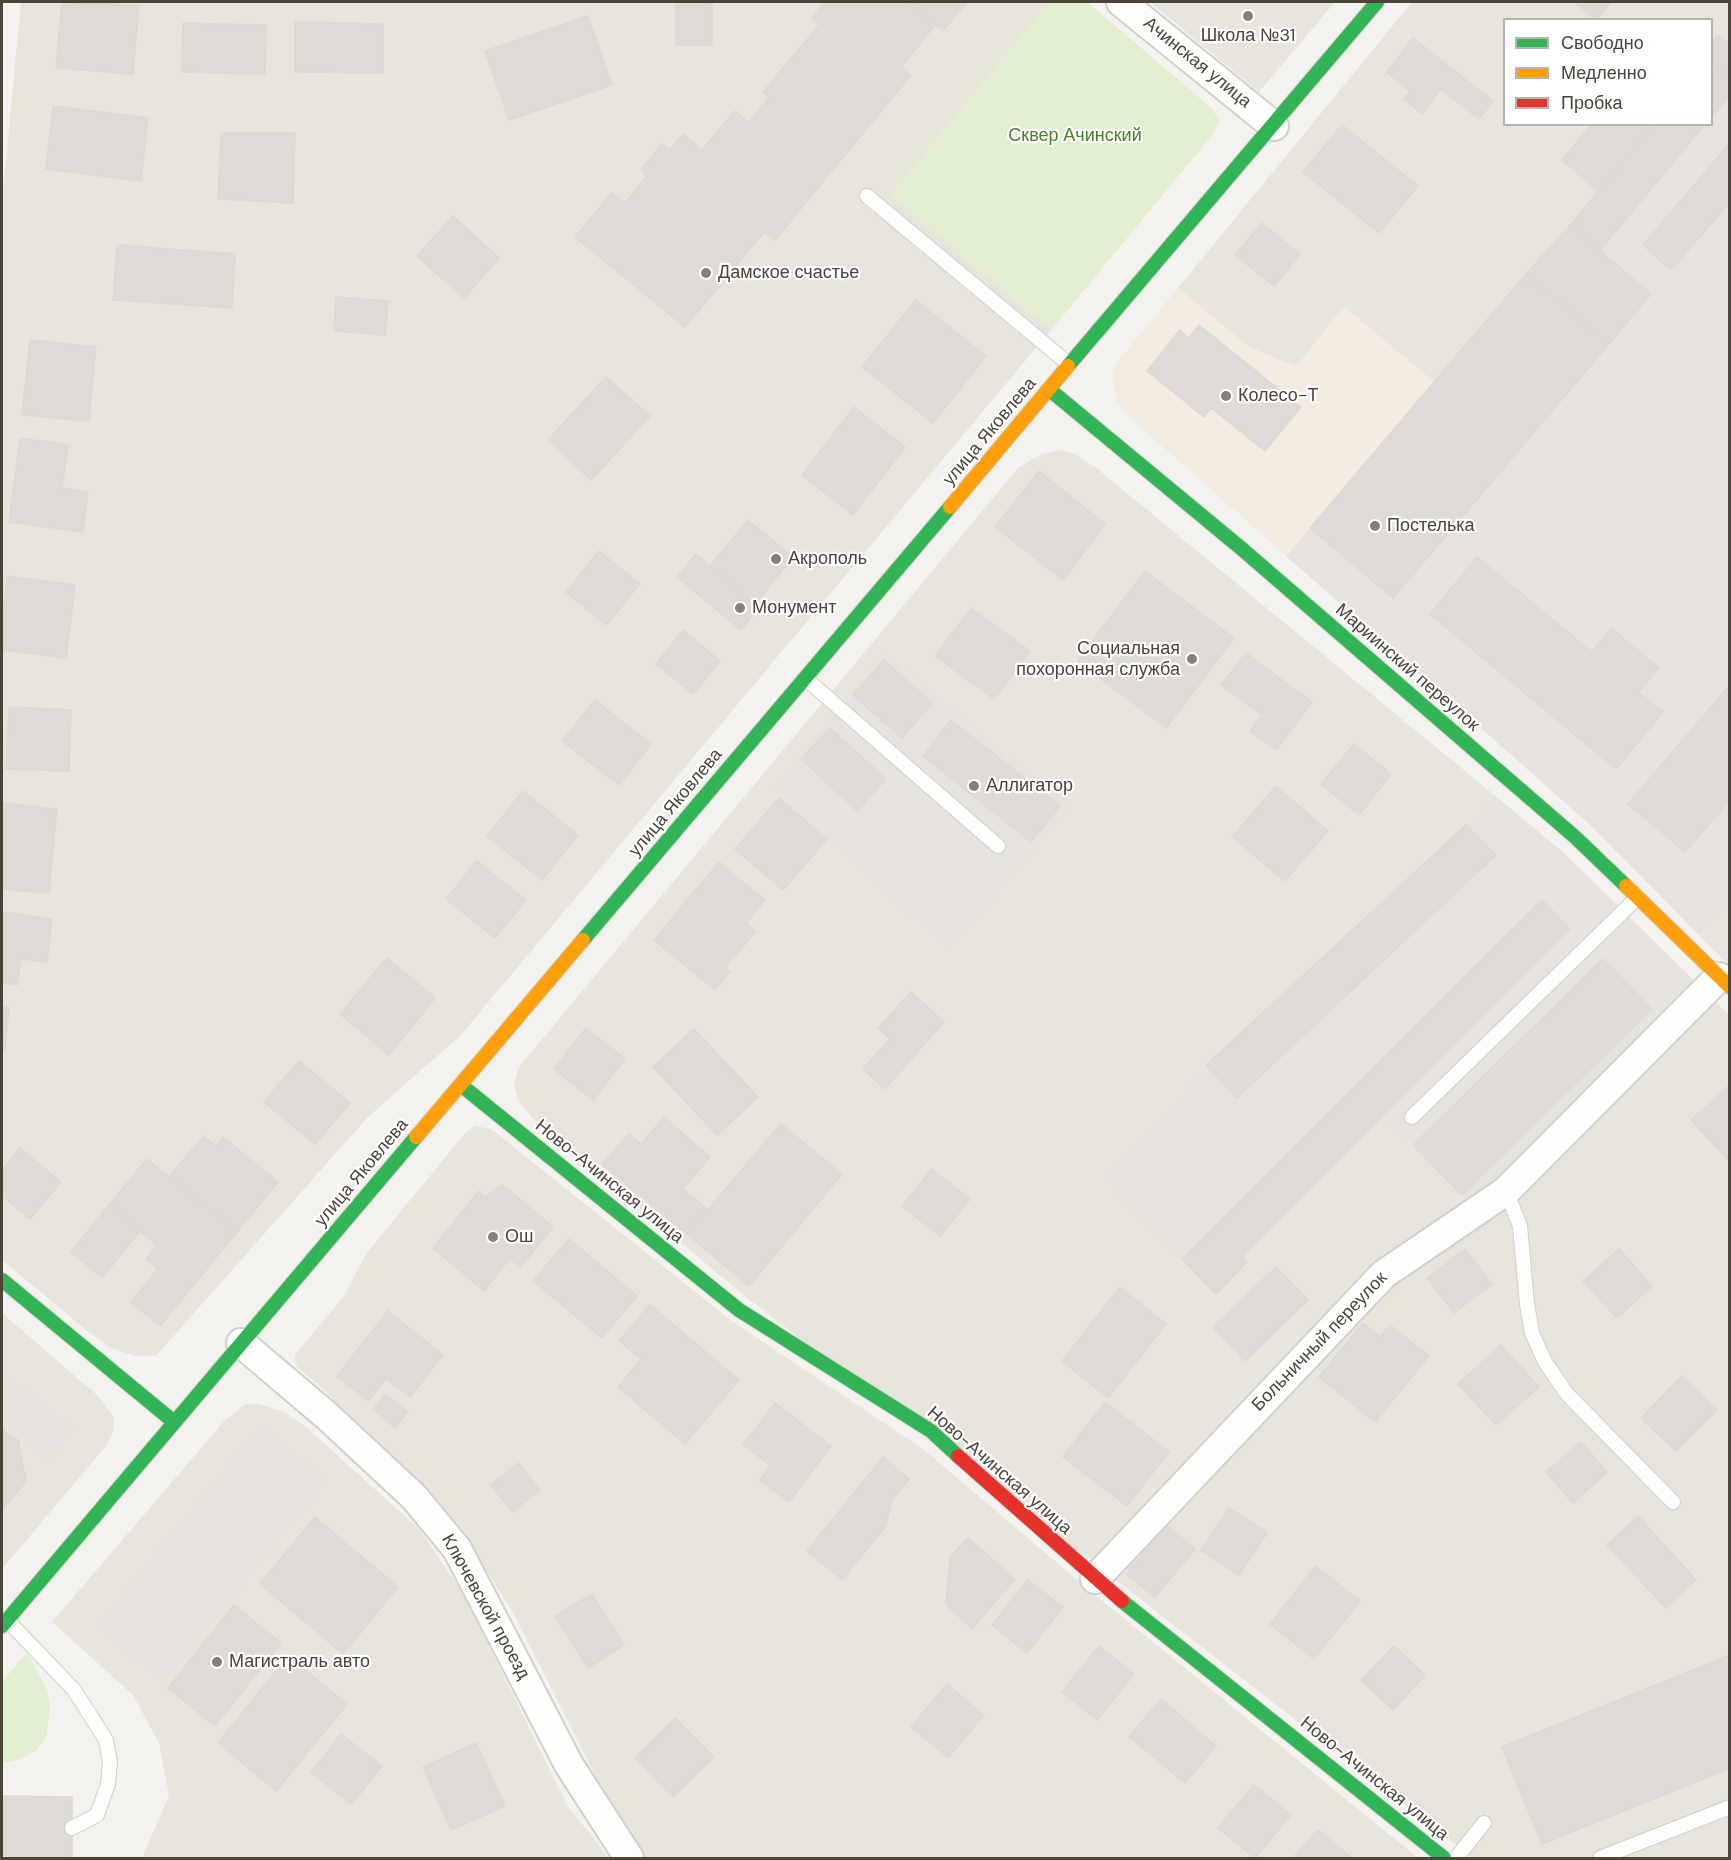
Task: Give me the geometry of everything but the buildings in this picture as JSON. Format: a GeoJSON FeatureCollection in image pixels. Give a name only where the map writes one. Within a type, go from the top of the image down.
{"type":"FeatureCollection","features":[{"type":"Feature","properties":{"kind":"street","name":"Ачинская улица"},"geometry":{"type":"LineString","coordinates":[[1121,2],[1274,126]]}},
{"type":"Feature","properties":{"kind":"street","name":"улица Яковлева"},"geometry":{"type":"LineString","coordinates":[[4,1623],[1377,2]]}},
{"type":"Feature","properties":{"kind":"street","name":"Мариинский переулок"},"geometry":{"type":"LineString","coordinates":[[1050,390],[1242,549],[1575,837],[1724,982]]}},
{"type":"Feature","properties":{"kind":"street","name":"Больничный переулок"},"geometry":{"type":"LineString","coordinates":[[1095,1579],[1384,1274],[1506,1191],[1724,982]]}},
{"type":"Feature","properties":{"kind":"street","name":"Ново-Ачинская улица"},"geometry":{"type":"LineString","coordinates":[[461,1085],[739,1310],[931,1431],[1095,1579],[1444,1858]]}},
{"type":"Feature","properties":{"kind":"street"},"geometry":{"type":"LineString","coordinates":[[2,1281],[174,1422]]}},
{"type":"Feature","properties":{"kind":"street","name":"Ключевской проезд"},"geometry":{"type":"LineString","coordinates":[[242,1343],[327,1416],[414,1497],[457,1549],[569,1765],[629,1858]]}},
{"type":"Feature","properties":{"kind":"lane"},"geometry":{"type":"LineString","coordinates":[[867,196],[1070,365]]}},
{"type":"Feature","properties":{"kind":"lane"},"geometry":{"type":"LineString","coordinates":[[805,678],[998,846]]}},
{"type":"Feature","properties":{"kind":"lane"},"geometry":{"type":"LineString","coordinates":[[1412,1118],[1637,898]]}},
{"type":"Feature","properties":{"kind":"lane"},"geometry":{"type":"LineString","coordinates":[[1506,1191],[1520,1226],[1532,1333],[1545,1362],[1567,1394],[1673,1502]]}},
{"type":"Feature","properties":{"kind":"lane"},"geometry":{"type":"LineString","coordinates":[[4,1623],[74,1690],[106,1740],[110,1762],[108,1784],[96,1815],[72,1828]]}},
{"type":"Feature","properties":{"kind":"lane"},"geometry":{"type":"LineString","coordinates":[[1600,1858],[1730,1807]]}},
{"type":"Feature","properties":{"kind":"lane"},"geometry":{"type":"LineString","coordinates":[[1456,1858],[1484,1823]]}},
{"type":"Feature","properties":{"kind":"shaded area"},"geometry":{"type":"Polygon","coordinates":[[[21,2],[1087,2],[1211,108],[1220,121],[1212,135],[1051,330],[460,1036],[367,1118],[156,1356],[136,1356],[113,1349],[91,1334],[2,1260],[2,201],[21,2]]]}},
{"type":"Feature","properties":{"kind":"shaded area"},"geometry":{"type":"Polygon","coordinates":[[[1150,2],[1335,2],[1259,92],[1150,2]]]}},
{"type":"Feature","properties":{"kind":"shaded area","name":"Школа №31"},"geometry":{"type":"Polygon","coordinates":[[[1217,2],[1274,2],[1251,30],[1217,2]]]}},
{"type":"Feature","properties":{"kind":"shaded area"},"geometry":{"type":"Polygon","coordinates":[[[1412,2],[1729,2],[1729,44],[1718,35],[1713,41],[1713,18],[1503,18],[1503,126],[1591,126],[1562,160],[1598,191],[1434,382],[1344,307],[1296,367],[1247,346],[1178,288],[1412,2]]]}},
{"type":"Feature","properties":{"kind":"shaded area"},"geometry":{"type":"Polygon","coordinates":[[[1718,35],[1729,44],[1730,901],[1700,936],[1588,823],[1286,556],[1654,126],[1713,126],[1713,41],[1718,35]]]}},
{"type":"Feature","properties":{"kind":"shaded area"},"geometry":{"type":"Polygon","coordinates":[[[1729,202],[1729,320],[1672,270],[1729,202]]]}},
{"type":"Feature","properties":{"kind":"shaded area"},"geometry":{"type":"Polygon","coordinates":[[[1178,288],[1247,346],[1296,367],[1343,307],[1434,382],[1286,556],[1130,418],[1116,402],[1113,371],[1120,358],[1178,288]]]}},
{"type":"Feature","properties":{"kind":"shaded area"},"geometry":{"type":"Polygon","coordinates":[[[1059,450],[1073,453],[1095,467],[1493,794],[1466,825],[1206,1064],[1102,1179],[1216,1293],[1247,1262],[1242,1257],[1383,1115],[1471,1204],[1096,1564],[747,1298],[532,1118],[518,1100],[514,1084],[519,1067],[1018,468],[1041,454],[1059,450]]]}},
{"type":"Feature","properties":{"kind":"shaded area"},"geometry":{"type":"Polygon","coordinates":[[[884,653],[1069,808],[950,948],[773,790],[884,653]]]}},
{"type":"Feature","properties":{"kind":"shaded area"},"geometry":{"type":"Polygon","coordinates":[[[1493,794],[1563,852],[1698,984],[1499,1184],[1471,1204],[1383,1116],[1242,1257],[1247,1262],[1216,1294],[1102,1179],[1206,1064],[1466,825],[1493,794]]]}},
{"type":"Feature","properties":{"kind":"shaded area"},"geometry":{"type":"Polygon","coordinates":[[[1729,901],[1729,965],[1700,936],[1729,901]]]}},
{"type":"Feature","properties":{"kind":"shaded area"},"geometry":{"type":"Polygon","coordinates":[[[1714,1000],[1729,1015],[1729,1858],[1473,1858],[1112,1577],[1388,1280],[1714,1000]]]}},
{"type":"Feature","properties":{"kind":"shaded area"},"geometry":{"type":"Polygon","coordinates":[[[475,1126],[491,1129],[732,1321],[923,1449],[1088,1589],[1418,1858],[646,1858],[598,1781],[512,1610],[459,1530],[321,1387],[297,1367],[295,1362],[295,1355],[344,1296],[366,1254],[465,1133],[475,1126]]]}},
{"type":"Feature","properties":{"kind":"shaded area"},"geometry":{"type":"Polygon","coordinates":[[[2,1313],[97,1395],[114,1417],[113,1432],[106,1446],[2,1569],[2,1313]]]}},
{"type":"Feature","properties":{"kind":"shaded area"},"geometry":{"type":"Polygon","coordinates":[[[2,1371],[74,1429],[49,1460],[2,1423],[2,1371]]]}},
{"type":"Feature","properties":{"kind":"shaded area"},"geometry":{"type":"Polygon","coordinates":[[[246,1404],[259,1404],[284,1412],[304,1425],[419,1529],[463,1593],[567,1805],[609,1858],[142,1858],[169,1796],[159,1743],[133,1695],[52,1622],[226,1419],[246,1404]]]}},
{"type":"Feature","properties":{"kind":"shaded area"},"geometry":{"type":"Polygon","coordinates":[[[259,1426],[327,1480],[164,1682],[97,1628],[259,1426]]]}},
{"type":"Feature","properties":{"kind":"green space","name":"Сквер Ачинский"},"geometry":{"type":"Polygon","coordinates":[[[1049,2],[1087,2],[1211,108],[1220,121],[1212,135],[1051,330],[890,195],[1049,2]]]}},
{"type":"Feature","properties":{"kind":"green space"},"geometry":{"type":"Polygon","coordinates":[[[27,1652],[47,1690],[50,1705],[47,1735],[37,1750],[21,1759],[2,1763],[2,1682],[27,1652]]]}},
{"type":"Feature","properties":{"kind":"traffic: fast"},"geometry":{"type":"LineString","coordinates":[[1068,366],[1377,2]]}},
{"type":"Feature","properties":{"kind":"traffic: fast"},"geometry":{"type":"LineString","coordinates":[[1050,390],[1242,549],[1575,837],[1626,886]]}},
{"type":"Feature","properties":{"kind":"traffic: fast"},"geometry":{"type":"LineString","coordinates":[[583,940],[950,507]]}},
{"type":"Feature","properties":{"kind":"traffic: fast"},"geometry":{"type":"LineString","coordinates":[[461,1085],[739,1310],[931,1431],[958,1456]]}},
{"type":"Feature","properties":{"kind":"traffic: fast"},"geometry":{"type":"LineString","coordinates":[[2,1626],[416,1137]]}},
{"type":"Feature","properties":{"kind":"traffic: fast"},"geometry":{"type":"LineString","coordinates":[[2,1280],[174,1422]]}},
{"type":"Feature","properties":{"kind":"traffic: fast"},"geometry":{"type":"LineString","coordinates":[[1122,1601],[1444,1858]]}},
{"type":"Feature","properties":{"kind":"traffic: slow"},"geometry":{"type":"LineString","coordinates":[[950,507],[1068,366]]}},
{"type":"Feature","properties":{"kind":"traffic: slow"},"geometry":{"type":"LineString","coordinates":[[1626,886],[1730,987]]}},
{"type":"Feature","properties":{"kind":"traffic: slow"},"geometry":{"type":"LineString","coordinates":[[416,1137],[583,940]]}},
{"type":"Feature","properties":{"kind":"traffic: jam"},"geometry":{"type":"LineString","coordinates":[[958,1456],[1122,1601]]}},
{"type":"Feature","properties":{"kind":"place","name":"Школа №31"},"geometry":{"type":"Point","coordinates":[1248,16]}},
{"type":"Feature","properties":{"kind":"place","name":"Дамское счастье"},"geometry":{"type":"Point","coordinates":[706,273]}},
{"type":"Feature","properties":{"kind":"place","name":"Колесо-Т"},"geometry":{"type":"Point","coordinates":[1226,396]}},
{"type":"Feature","properties":{"kind":"place","name":"Постелька"},"geometry":{"type":"Point","coordinates":[1375,526]}},
{"type":"Feature","properties":{"kind":"place","name":"Акрополь"},"geometry":{"type":"Point","coordinates":[776,559]}},
{"type":"Feature","properties":{"kind":"place","name":"Монумент"},"geometry":{"type":"Point","coordinates":[740,608]}},
{"type":"Feature","properties":{"kind":"place","name":"Социальная похоронная служба"},"geometry":{"type":"Point","coordinates":[1192,659]}},
{"type":"Feature","properties":{"kind":"place","name":"Аллигатор"},"geometry":{"type":"Point","coordinates":[974,786]}},
{"type":"Feature","properties":{"kind":"place","name":"Ош"},"geometry":{"type":"Point","coordinates":[493,1237]}},
{"type":"Feature","properties":{"kind":"place","name":"Магистраль авто"},"geometry":{"type":"Point","coordinates":[217,1662]}}]}
